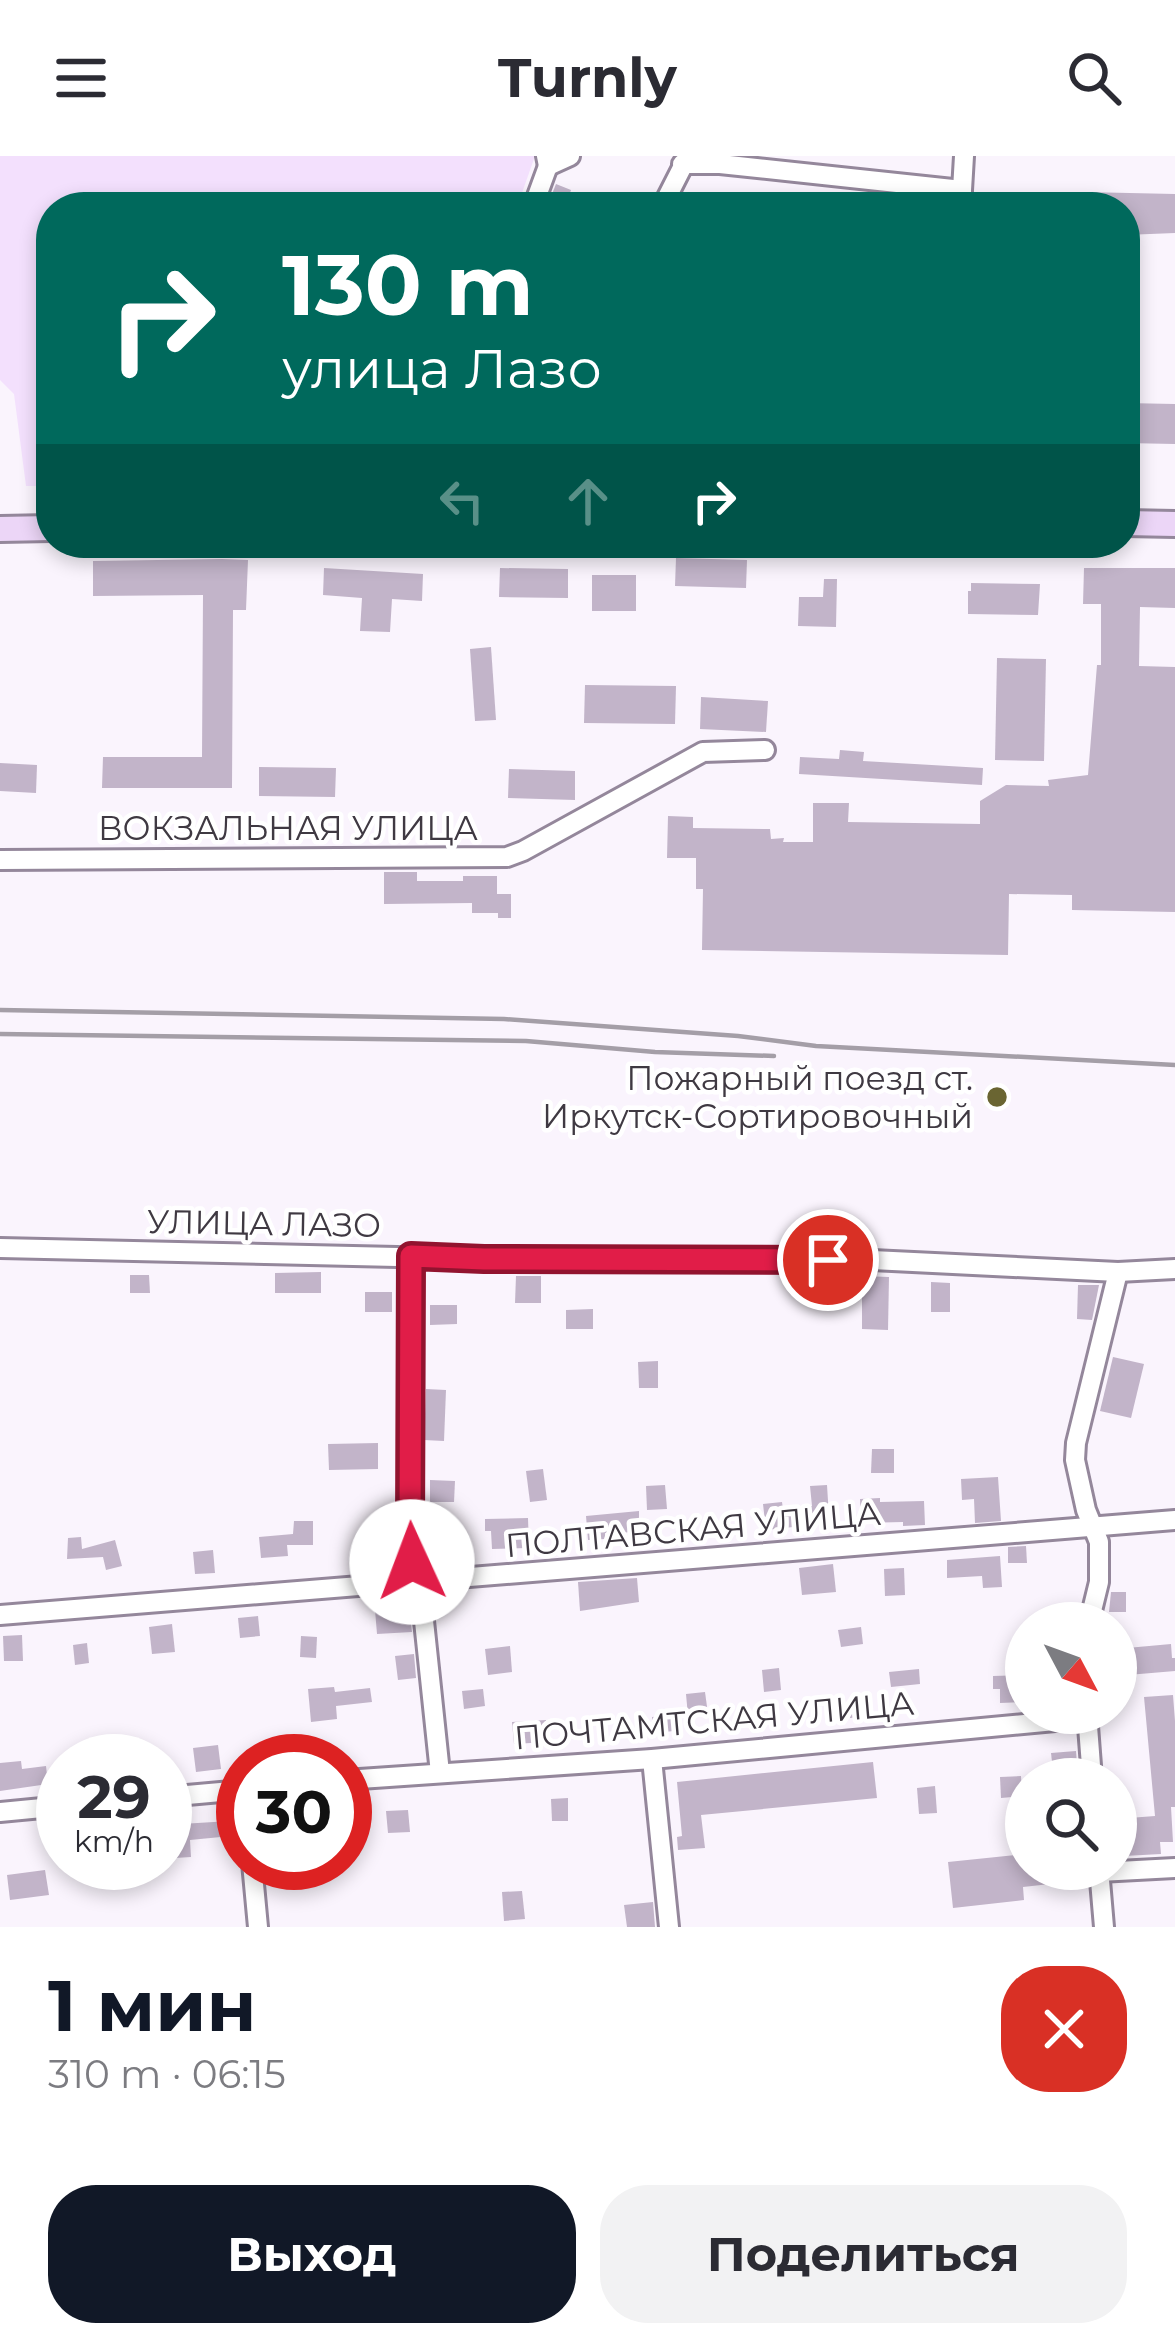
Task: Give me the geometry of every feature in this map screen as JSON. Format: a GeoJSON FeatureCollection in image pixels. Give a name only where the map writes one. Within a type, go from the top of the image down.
{"type":"FeatureCollection","features":[{"type":"Feature","properties":{"kind":"street"},"geometry":{"type":"LineString","coordinates":[[538,192],[547,161],[570,156]]}},
{"type":"Feature","properties":{"kind":"street"},"geometry":{"type":"LineString","coordinates":[[962,192],[964,156]]}},
{"type":"Feature","properties":{"kind":"street"},"geometry":{"type":"LineString","coordinates":[[669,192],[685,160],[919,192]]}},
{"type":"Feature","properties":{"kind":"street"},"geometry":{"type":"LineString","coordinates":[[1140,524],[1175,524]]}},
{"type":"Feature","properties":{"kind":"street"},"geometry":{"type":"LineString","coordinates":[[0,529],[36,528]]}},
{"type":"Feature","properties":{"kind":"street","name":"ВОКЗАЛЬНАЯ УЛИЦА"},"geometry":{"type":"LineString","coordinates":[[0,860],[507,856],[703,752],[766,750]]}},
{"type":"Feature","properties":{"kind":"street","name":"УЛИЦА ЛАЗО"},"geometry":{"type":"LineString","coordinates":[[0,1248],[484,1259],[872,1260],[1118,1272],[1175,1269]]}},
{"type":"Feature","properties":{"kind":"street"},"geometry":{"type":"LineString","coordinates":[[411,1256],[410,1535],[420,1583],[440,1773]]}},
{"type":"Feature","properties":{"kind":"street"},"geometry":{"type":"LineString","coordinates":[[1094,1602],[1100,1542],[1079,1482],[1076,1443],[1118,1272]]}},
{"type":"Feature","properties":{"kind":"street","name":"ПОЛТАВСКАЯ УЛИЦА"},"geometry":{"type":"LineString","coordinates":[[0,1615],[1175,1520]]}},
{"type":"Feature","properties":{"kind":"street","name":"ПОЧТАМТСКАЯ УЛИЦА"},"geometry":{"type":"LineString","coordinates":[[372,1778],[652,1759],[1005,1724]]}},
{"type":"Feature","properties":{"kind":"street"},"geometry":{"type":"LineString","coordinates":[[652,1759],[669,1927]]}},
{"type":"Feature","properties":{"kind":"street"},"geometry":{"type":"LineString","coordinates":[[0,1812],[36,1809]]}},
{"type":"Feature","properties":{"kind":"street"},"geometry":{"type":"LineString","coordinates":[[1137,1870],[1175,1868]]}},
{"type":"Feature","properties":{"kind":"street"},"geometry":{"type":"LineString","coordinates":[[255,1890],[258,1927]]}},
{"type":"Feature","properties":{"kind":"street"},"geometry":{"type":"LineString","coordinates":[[1101,1890],[1104,1927]]}},
{"type":"Feature","properties":{"kind":"shaded area"},"geometry":{"type":"Polygon","coordinates":[[[0,156],[535,156],[522,192],[36,192],[36,486],[26,486],[14,394],[0,380],[0,156]]]}},
{"type":"Feature","properties":{"kind":"building"},"geometry":{"type":"Polygon","coordinates":[[[1140,193],[1175,194],[1175,233],[1140,234],[1140,193]]]}},
{"type":"Feature","properties":{"kind":"building"},"geometry":{"type":"Polygon","coordinates":[[[1140,403],[1175,404],[1175,444],[1140,443],[1140,403]]]}},
{"type":"Feature","properties":{"kind":"building"},"geometry":{"type":"Polygon","coordinates":[[[676,558],[747,560],[746,588],[675,586],[676,558]]]}},
{"type":"Feature","properties":{"kind":"building"},"geometry":{"type":"Polygon","coordinates":[[[248,560],[246,610],[233,610],[232,788],[102,788],[103,757],[202,757],[203,595],[93,596],[93,561],[248,560]]]}},
{"type":"Feature","properties":{"kind":"building"},"geometry":{"type":"Polygon","coordinates":[[[324,568],[423,574],[422,601],[392,599],[390,632],[360,631],[362,598],[323,595],[324,568]]]}},
{"type":"Feature","properties":{"kind":"building"},"geometry":{"type":"Polygon","coordinates":[[[500,568],[568,569],[568,598],[499,597],[500,568]]]}},
{"type":"Feature","properties":{"kind":"building"},"geometry":{"type":"Polygon","coordinates":[[[1084,568],[1175,568],[1175,608],[1140,607],[1139,666],[1175,667],[1175,912],[1072,910],[1072,895],[1009,894],[1008,955],[702,950],[703,889],[696,889],[696,858],[667,858],[668,816],[693,817],[693,828],[770,829],[771,839],[813,842],[813,803],[849,803],[848,822],[980,824],[980,801],[1006,785],[1049,786],[1048,780],[1088,775],[1097,665],[1101,665],[1101,604],[1083,604],[1084,568]]]}},
{"type":"Feature","properties":{"kind":"building"},"geometry":{"type":"Polygon","coordinates":[[[592,575],[636,575],[636,611],[592,611],[592,575]]]}},
{"type":"Feature","properties":{"kind":"building"},"geometry":{"type":"Polygon","coordinates":[[[824,579],[837,579],[836,627],[798,626],[799,597],[823,597],[824,579]]]}},
{"type":"Feature","properties":{"kind":"building"},"geometry":{"type":"Polygon","coordinates":[[[971,583],[1040,584],[1038,615],[968,614],[971,583]]]}},
{"type":"Feature","properties":{"kind":"building"},"geometry":{"type":"Polygon","coordinates":[[[491,647],[496,720],[475,721],[470,649],[491,647]]]}},
{"type":"Feature","properties":{"kind":"building"},"geometry":{"type":"Polygon","coordinates":[[[997,658],[1046,659],[1044,761],[995,760],[997,658]]]}},
{"type":"Feature","properties":{"kind":"building"},"geometry":{"type":"Polygon","coordinates":[[[585,685],[676,686],[675,724],[584,723],[585,685]]]}},
{"type":"Feature","properties":{"kind":"building"},"geometry":{"type":"Polygon","coordinates":[[[701,697],[768,701],[766,732],[700,729],[701,697]]]}},
{"type":"Feature","properties":{"kind":"building"},"geometry":{"type":"Polygon","coordinates":[[[840,750],[864,752],[863,761],[983,768],[982,785],[799,774],[800,757],[839,759],[840,750]]]}},
{"type":"Feature","properties":{"kind":"building"},"geometry":{"type":"Polygon","coordinates":[[[0,763],[37,765],[36,793],[0,791],[0,763]]]}},
{"type":"Feature","properties":{"kind":"building"},"geometry":{"type":"Polygon","coordinates":[[[259,767],[336,768],[335,797],[259,796],[259,767]]]}},
{"type":"Feature","properties":{"kind":"building"},"geometry":{"type":"Polygon","coordinates":[[[509,769],[575,771],[575,800],[508,798],[509,769]]]}},
{"type":"Feature","properties":{"kind":"building"},"geometry":{"type":"Polygon","coordinates":[[[384,872],[417,872],[417,881],[497,876],[497,894],[511,894],[511,918],[472,913],[472,903],[384,904],[384,872]]]}},
{"type":"Feature","properties":{"kind":"building"},"geometry":{"type":"Polygon","coordinates":[[[321,1272],[321,1293],[275,1293],[275,1273],[321,1272]]]}},
{"type":"Feature","properties":{"kind":"building"},"geometry":{"type":"Polygon","coordinates":[[[130,1275],[149,1275],[150,1293],[130,1293],[130,1275]]]}},
{"type":"Feature","properties":{"kind":"building"},"geometry":{"type":"Polygon","coordinates":[[[516,1276],[541,1276],[541,1303],[515,1303],[516,1276]]]}},
{"type":"Feature","properties":{"kind":"building"},"geometry":{"type":"Polygon","coordinates":[[[862,1276],[889,1277],[888,1330],[862,1329],[862,1276]]]}},
{"type":"Feature","properties":{"kind":"building"},"geometry":{"type":"Polygon","coordinates":[[[931,1282],[950,1283],[950,1312],[931,1312],[931,1282]]]}},
{"type":"Feature","properties":{"kind":"building"},"geometry":{"type":"Polygon","coordinates":[[[1078,1285],[1099,1285],[1092,1320],[1077,1319],[1078,1285]]]}},
{"type":"Feature","properties":{"kind":"building"},"geometry":{"type":"Polygon","coordinates":[[[365,1292],[392,1292],[392,1312],[365,1312],[365,1292]]]}},
{"type":"Feature","properties":{"kind":"building"},"geometry":{"type":"Polygon","coordinates":[[[430,1305],[457,1305],[457,1324],[430,1325],[430,1305]]]}},
{"type":"Feature","properties":{"kind":"building"},"geometry":{"type":"Polygon","coordinates":[[[593,1309],[593,1329],[566,1329],[566,1310],[593,1309]]]}},
{"type":"Feature","properties":{"kind":"building"},"geometry":{"type":"Polygon","coordinates":[[[1113,1357],[1144,1364],[1131,1418],[1100,1411],[1113,1357]]]}},
{"type":"Feature","properties":{"kind":"building"},"geometry":{"type":"Polygon","coordinates":[[[658,1361],[658,1388],[639,1388],[638,1362],[658,1361]]]}},
{"type":"Feature","properties":{"kind":"building"},"geometry":{"type":"Polygon","coordinates":[[[426,1389],[446,1390],[444,1441],[424,1440],[426,1389]]]}},
{"type":"Feature","properties":{"kind":"building"},"geometry":{"type":"Polygon","coordinates":[[[378,1443],[378,1469],[329,1470],[328,1444],[378,1443]]]}},
{"type":"Feature","properties":{"kind":"building"},"geometry":{"type":"Polygon","coordinates":[[[872,1449],[894,1449],[894,1473],[871,1473],[872,1449]]]}},
{"type":"Feature","properties":{"kind":"building"},"geometry":{"type":"Polygon","coordinates":[[[543,1469],[547,1500],[530,1502],[526,1471],[543,1469]]]}},
{"type":"Feature","properties":{"kind":"building"},"geometry":{"type":"Polygon","coordinates":[[[998,1477],[1001,1521],[975,1523],[974,1499],[962,1500],[961,1479],[998,1477]]]}},
{"type":"Feature","properties":{"kind":"building"},"geometry":{"type":"Polygon","coordinates":[[[430,1480],[455,1481],[454,1502],[430,1502],[430,1480]]]}},
{"type":"Feature","properties":{"kind":"building"},"geometry":{"type":"Polygon","coordinates":[[[665,1485],[667,1509],[647,1510],[646,1486],[665,1485]]]}},
{"type":"Feature","properties":{"kind":"building"},"geometry":{"type":"Polygon","coordinates":[[[827,1485],[829,1517],[792,1519],[793,1527],[766,1530],[763,1504],[782,1502],[783,1509],[812,1506],[810,1486],[827,1485]]]}},
{"type":"Feature","properties":{"kind":"building"},"geometry":{"type":"Polygon","coordinates":[[[880,1498],[880,1502],[924,1501],[925,1525],[861,1523],[860,1499],[880,1498]]]}},
{"type":"Feature","properties":{"kind":"building"},"geometry":{"type":"Polygon","coordinates":[[[639,1511],[639,1532],[605,1533],[605,1539],[588,1540],[586,1516],[639,1511]]]}},
{"type":"Feature","properties":{"kind":"building"},"geometry":{"type":"Polygon","coordinates":[[[528,1518],[529,1548],[492,1549],[485,1519],[528,1518]]]}},
{"type":"Feature","properties":{"kind":"building"},"geometry":{"type":"Polygon","coordinates":[[[294,1521],[313,1521],[313,1545],[287,1545],[288,1556],[261,1558],[259,1537],[293,1534],[294,1521]]]}},
{"type":"Feature","properties":{"kind":"building"},"geometry":{"type":"Polygon","coordinates":[[[361,1529],[395,1531],[392,1562],[374,1560],[375,1547],[360,1545],[361,1529]]]}},
{"type":"Feature","properties":{"kind":"building"},"geometry":{"type":"Polygon","coordinates":[[[81,1537],[82,1549],[115,1540],[122,1566],[106,1570],[103,1557],[67,1559],[68,1538],[81,1537]]]}},
{"type":"Feature","properties":{"kind":"building"},"geometry":{"type":"Polygon","coordinates":[[[1026,1546],[1027,1563],[1008,1563],[1008,1547],[1026,1546]]]}},
{"type":"Feature","properties":{"kind":"building"},"geometry":{"type":"Polygon","coordinates":[[[213,1550],[215,1573],[195,1574],[193,1552],[213,1550]]]}},
{"type":"Feature","properties":{"kind":"building"},"geometry":{"type":"Polygon","coordinates":[[[1000,1556],[1002,1587],[983,1588],[982,1576],[947,1578],[947,1560],[1000,1556]]]}},
{"type":"Feature","properties":{"kind":"building"},"geometry":{"type":"Polygon","coordinates":[[[833,1564],[836,1592],[802,1595],[799,1568],[833,1564]]]}},
{"type":"Feature","properties":{"kind":"building"},"geometry":{"type":"Polygon","coordinates":[[[904,1568],[905,1595],[885,1596],[884,1569],[904,1568]]]}},
{"type":"Feature","properties":{"kind":"building"},"geometry":{"type":"Polygon","coordinates":[[[637,1578],[639,1602],[580,1611],[578,1582],[637,1578]]]}},
{"type":"Feature","properties":{"kind":"building"},"geometry":{"type":"Polygon","coordinates":[[[1111,1592],[1126,1592],[1126,1602],[1110,1602],[1111,1592]]]}},
{"type":"Feature","properties":{"kind":"building"},"geometry":{"type":"Polygon","coordinates":[[[409,1607],[412,1632],[377,1634],[375,1610],[409,1607]]]}},
{"type":"Feature","properties":{"kind":"building"},"geometry":{"type":"Polygon","coordinates":[[[258,1616],[260,1636],[240,1638],[238,1618],[258,1616]]]}},
{"type":"Feature","properties":{"kind":"building"},"geometry":{"type":"Polygon","coordinates":[[[172,1624],[175,1652],[152,1654],[149,1627],[172,1624]]]}},
{"type":"Feature","properties":{"kind":"building"},"geometry":{"type":"Polygon","coordinates":[[[861,1627],[863,1644],[841,1647],[838,1630],[861,1627]]]}},
{"type":"Feature","properties":{"kind":"building"},"geometry":{"type":"Polygon","coordinates":[[[22,1635],[23,1661],[4,1661],[3,1636],[22,1635]]]}},
{"type":"Feature","properties":{"kind":"building"},"geometry":{"type":"Polygon","coordinates":[[[301,1636],[317,1637],[316,1658],[300,1657],[301,1636]]]}},
{"type":"Feature","properties":{"kind":"building"},"geometry":{"type":"Polygon","coordinates":[[[87,1643],[89,1663],[75,1665],[73,1645],[87,1643]]]}},
{"type":"Feature","properties":{"kind":"building"},"geometry":{"type":"Polygon","coordinates":[[[1171,1644],[1175,1671],[1137,1674],[1137,1647],[1171,1644]]]}},
{"type":"Feature","properties":{"kind":"building"},"geometry":{"type":"Polygon","coordinates":[[[510,1646],[512,1672],[488,1675],[485,1649],[510,1646]]]}},
{"type":"Feature","properties":{"kind":"building"},"geometry":{"type":"Polygon","coordinates":[[[414,1654],[416,1678],[398,1680],[395,1656],[414,1654]]]}},
{"type":"Feature","properties":{"kind":"building"},"geometry":{"type":"Polygon","coordinates":[[[779,1668],[781,1690],[764,1692],[762,1670],[779,1668]]]}},
{"type":"Feature","properties":{"kind":"building"},"geometry":{"type":"Polygon","coordinates":[[[919,1669],[920,1684],[891,1687],[889,1672],[919,1669]]]}},
{"type":"Feature","properties":{"kind":"building"},"geometry":{"type":"Polygon","coordinates":[[[993,1676],[1005,1676],[1005,1703],[1000,1703],[1000,1689],[993,1689],[993,1676]]]}},
{"type":"Feature","properties":{"kind":"building"},"geometry":{"type":"Polygon","coordinates":[[[334,1687],[335,1692],[370,1688],[372,1702],[336,1706],[337,1719],[311,1722],[308,1689],[334,1687]]]}},
{"type":"Feature","properties":{"kind":"building"},"geometry":{"type":"Polygon","coordinates":[[[483,1689],[485,1706],[464,1709],[462,1691],[483,1689]]]}},
{"type":"Feature","properties":{"kind":"building"},"geometry":{"type":"Polygon","coordinates":[[[705,1692],[708,1714],[688,1716],[686,1694],[705,1692]]]}},
{"type":"Feature","properties":{"kind":"building"},"geometry":{"type":"Polygon","coordinates":[[[1173,1695],[1175,1807],[1171,1807],[1173,1842],[1160,1842],[1161,1854],[1137,1855],[1137,1817],[1155,1816],[1144,1697],[1173,1695]]]}},
{"type":"Feature","properties":{"kind":"building"},"geometry":{"type":"Polygon","coordinates":[[[867,1698],[869,1716],[850,1718],[848,1700],[867,1698]]]}},
{"type":"Feature","properties":{"kind":"building"},"geometry":{"type":"Polygon","coordinates":[[[673,1715],[674,1731],[654,1733],[652,1717],[673,1715]]]}},
{"type":"Feature","properties":{"kind":"building"},"geometry":{"type":"Polygon","coordinates":[[[546,1720],[547,1742],[514,1744],[512,1722],[546,1720]]]}},
{"type":"Feature","properties":{"kind":"building"},"geometry":{"type":"Polygon","coordinates":[[[216,1745],[216,1770],[196,1772],[193,1748],[216,1745]]]}},
{"type":"Feature","properties":{"kind":"building"},"geometry":{"type":"Polygon","coordinates":[[[1076,1751],[1077,1758],[1052,1758],[1051,1753],[1076,1751]]]}},
{"type":"Feature","properties":{"kind":"building"},"geometry":{"type":"Polygon","coordinates":[[[21,1761],[22,1769],[36,1767],[36,1786],[0,1791],[0,1763],[21,1761]]]}},
{"type":"Feature","properties":{"kind":"building"},"geometry":{"type":"Polygon","coordinates":[[[873,1762],[877,1798],[701,1815],[705,1848],[678,1850],[677,1837],[682,1836],[677,1782],[873,1762]]]}},
{"type":"Feature","properties":{"kind":"building"},"geometry":{"type":"Polygon","coordinates":[[[1000,1777],[1005,1777],[1005,1798],[1001,1798],[1000,1777]]]}},
{"type":"Feature","properties":{"kind":"building"},"geometry":{"type":"Polygon","coordinates":[[[935,1786],[937,1813],[919,1814],[917,1788],[935,1786]]]}},
{"type":"Feature","properties":{"kind":"building"},"geometry":{"type":"Polygon","coordinates":[[[568,1798],[568,1821],[552,1821],[551,1799],[568,1798]]]}},
{"type":"Feature","properties":{"kind":"building"},"geometry":{"type":"Polygon","coordinates":[[[408,1810],[410,1832],[388,1833],[386,1811],[408,1810]]]}},
{"type":"Feature","properties":{"kind":"building"},"geometry":{"type":"Polygon","coordinates":[[[216,1822],[216,1837],[192,1840],[192,1823],[216,1822]]]}},
{"type":"Feature","properties":{"kind":"building"},"geometry":{"type":"Polygon","coordinates":[[[1005,1856],[1005,1890],[1023,1890],[1024,1900],[953,1908],[948,1862],[1005,1856]]]}},
{"type":"Feature","properties":{"kind":"building"},"geometry":{"type":"Polygon","coordinates":[[[36,1871],[36,1890],[48,1890],[49,1895],[10,1900],[7,1875],[36,1871]]]}},
{"type":"Feature","properties":{"kind":"building"},"geometry":{"type":"Polygon","coordinates":[[[522,1891],[525,1919],[504,1921],[502,1892],[522,1891]]]}},
{"type":"Feature","properties":{"kind":"building"},"geometry":{"type":"Polygon","coordinates":[[[653,1902],[655,1927],[627,1927],[624,1905],[653,1902]]]}},
{"type":"Feature","properties":{"kind":"railway"},"geometry":{"type":"LineString","coordinates":[[0,1010],[504,1019],[816,1046],[1175,1065]]}},
{"type":"Feature","properties":{"kind":"railway"},"geometry":{"type":"LineString","coordinates":[[0,1034],[526,1041],[774,1056]]}},
{"type":"Feature","properties":{"kind":"place","name":"Пожарный поезд ст. Иркутск-Сортировочный"},"geometry":{"type":"Point","coordinates":[997,1097]}},
{"type":"Feature","properties":{"kind":"route"},"geometry":{"type":"LineString","coordinates":[[412,1562],[411,1256],[828,1260]]}}]}
